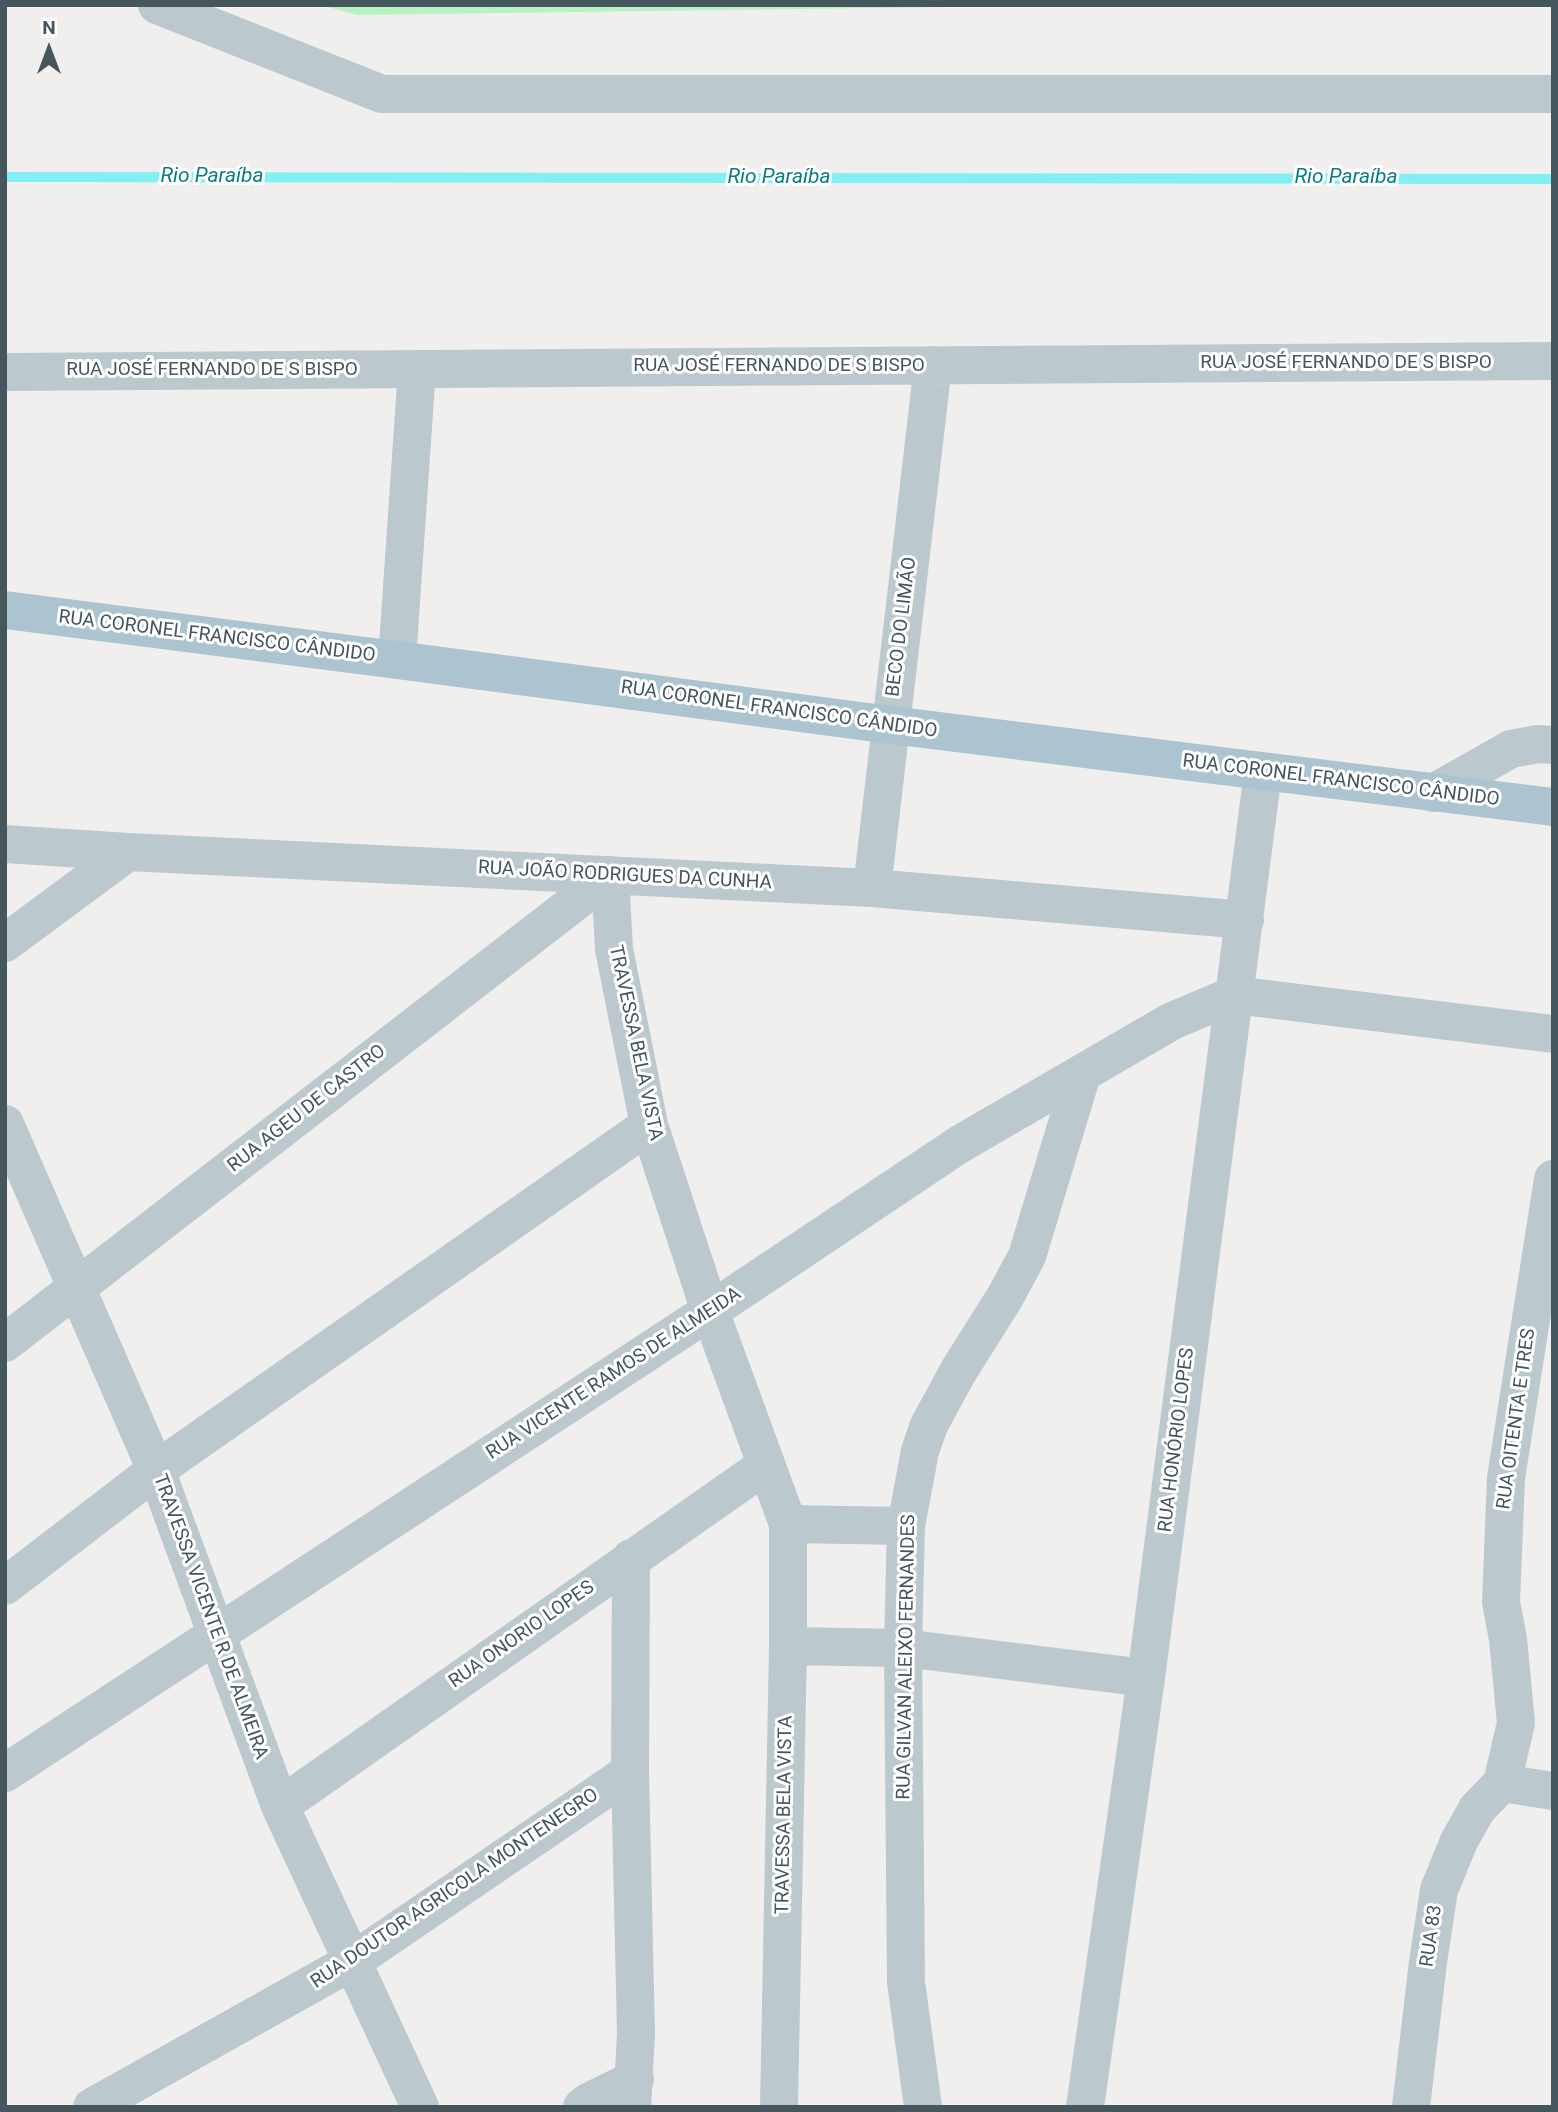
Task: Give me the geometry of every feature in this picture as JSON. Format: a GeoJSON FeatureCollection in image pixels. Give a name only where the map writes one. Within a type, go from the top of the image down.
{"type":"FeatureCollection","features":[{"type":"Feature","properties":{"kind":"main road","name":"RUA CORONEL FRANCISCO CÂNDIDO"},"geometry":{"type":"LineString","coordinates":[[5,610],[891,725],[1553,807]]}},
{"type":"Feature","properties":{"kind":"street"},"geometry":{"type":"LineString","coordinates":[[157,5],[382,94],[1553,94]]}},
{"type":"Feature","properties":{"kind":"street","name":"RUA JOSÉ FERNANDO DE S BISPO"},"geometry":{"type":"LineString","coordinates":[[5,372],[1553,361]]}},
{"type":"Feature","properties":{"kind":"street","name":"BECO DO LIMÃO"},"geometry":{"type":"LineString","coordinates":[[872,888],[933,365]]}},
{"type":"Feature","properties":{"kind":"street"},"geometry":{"type":"LineString","coordinates":[[397,660],[417,369]]}},
{"type":"Feature","properties":{"kind":"street"},"geometry":{"type":"LineString","coordinates":[[1433,793],[1511,749],[1538,744],[1553,745]]}},
{"type":"Feature","properties":{"kind":"street","name":"RUA HONÓRIO LOPES"},"geometry":{"type":"LineString","coordinates":[[1085,2107],[1146,1678],[1263,772]]}},
{"type":"Feature","properties":{"kind":"street","name":"RUA JOÃO RODRIGUES DA CUNHA"},"geometry":{"type":"LineString","coordinates":[[5,844],[872,888],[1245,920]]}},
{"type":"Feature","properties":{"kind":"street"},"geometry":{"type":"LineString","coordinates":[[5,943],[128,852]]}},
{"type":"Feature","properties":{"kind":"street","name":"TRAVESSA BELA VISTA"},"geometry":{"type":"LineString","coordinates":[[610,875],[614,949],[649,1125],[710,1311],[788,1524],[779,2107]]}},
{"type":"Feature","properties":{"kind":"street","name":"RUA AGEU DE CASTRO"},"geometry":{"type":"LineString","coordinates":[[5,1343],[610,875]]}},
{"type":"Feature","properties":{"kind":"street"},"geometry":{"type":"LineString","coordinates":[[1234,995],[1553,1034]]}},
{"type":"Feature","properties":{"kind":"street","name":"RUA VICENTE RAMOS DE ALMEIDA"},"geometry":{"type":"LineString","coordinates":[[5,1773],[960,1144],[1172,1021],[1234,995]]}},
{"type":"Feature","properties":{"kind":"street","name":"RUA GILVAN ALEIXO FERNANDES"},"geometry":{"type":"LineString","coordinates":[[923,2107],[906,1982],[903,1648],[906,1527],[920,1451],[929,1425],[1027,1255],[1082,1074]]}},
{"type":"Feature","properties":{"kind":"street","name":"TRAVESSA VICENTE R DE ALMEIRA"},"geometry":{"type":"LineString","coordinates":[[5,1124],[156,1470],[280,1806],[421,2107]]}},
{"type":"Feature","properties":{"kind":"street"},"geometry":{"type":"LineString","coordinates":[[5,1586],[156,1470],[649,1125]]}},
{"type":"Feature","properties":{"kind":"street","name":"RUA OITENTA E TRES"},"geometry":{"type":"LineString","coordinates":[[1502,1783],[1516,1723],[1508,1639],[1501,1602],[1506,1478],[1553,1179]]}},
{"type":"Feature","properties":{"kind":"street","name":"RUA ONORIO LOPES"},"geometry":{"type":"LineString","coordinates":[[280,1806],[766,1465]]}},
{"type":"Feature","properties":{"kind":"street"},"geometry":{"type":"LineString","coordinates":[[788,1524],[906,1527]]}},
{"type":"Feature","properties":{"kind":"street"},"geometry":{"type":"LineString","coordinates":[[582,2107],[590,2101],[634,2093],[636,2033],[630,1772],[631,1559]]}},
{"type":"Feature","properties":{"kind":"street"},"geometry":{"type":"LineString","coordinates":[[788,1646],[903,1648],[1146,1678]]}},
{"type":"Feature","properties":{"kind":"street","name":"RUA DOUTOR AGRICOLA MONTENEGRO"},"geometry":{"type":"LineString","coordinates":[[92,2107],[353,1961],[630,1772]]}},
{"type":"Feature","properties":{"kind":"street"},"geometry":{"type":"LineString","coordinates":[[1502,1783],[1553,1791]]}},
{"type":"Feature","properties":{"kind":"street","name":"RUA 83"},"geometry":{"type":"LineString","coordinates":[[1411,2107],[1439,1890],[1459,1841],[1478,1809],[1502,1783]]}},
{"type":"Feature","properties":{"kind":"green space"},"geometry":{"type":"Polygon","coordinates":[[[321,5],[1089,5],[357,15],[321,5]]]}},
{"type":"Feature","properties":{"kind":"waterway","name":"Rio Paraíba"},"geometry":{"type":"LineString","coordinates":[[5,177],[1553,179]]}}]}
